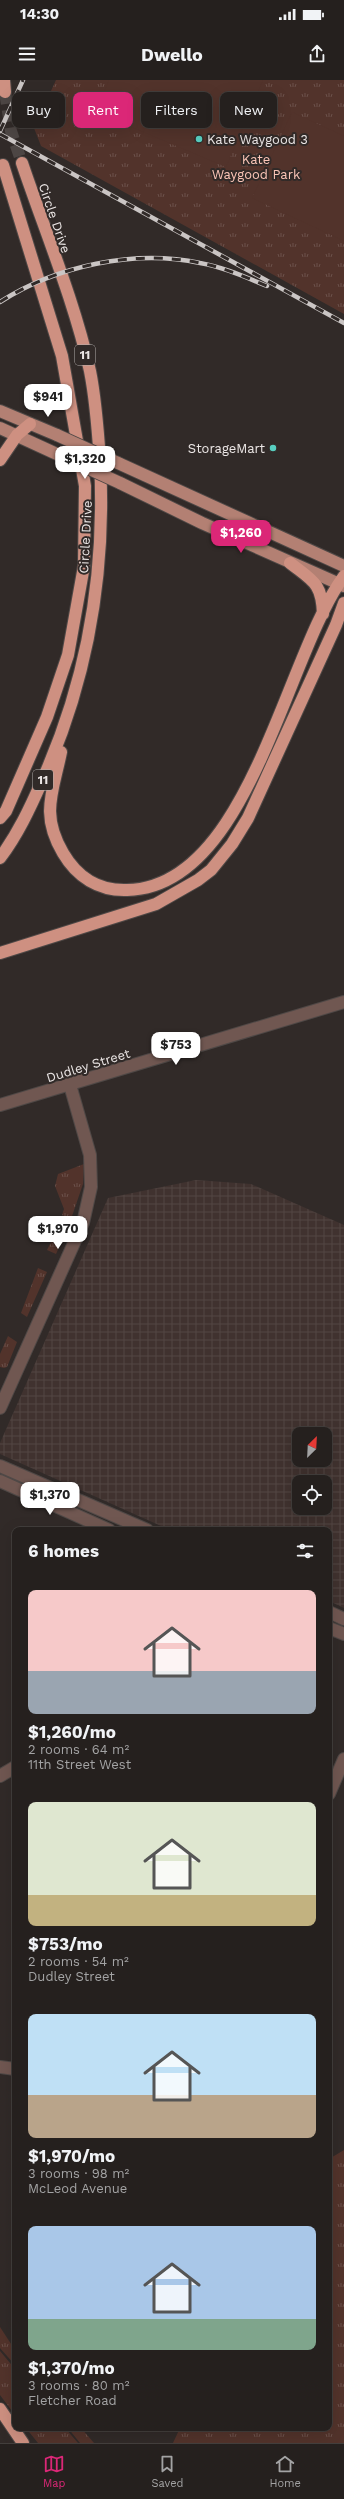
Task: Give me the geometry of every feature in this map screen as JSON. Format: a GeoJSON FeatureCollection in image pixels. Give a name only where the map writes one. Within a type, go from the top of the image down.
{"type":"FeatureCollection","features":[{"type":"Feature","properties":{"kind":"highway","name":"Circle Drive"},"geometry":{"type":"LineString","coordinates":[[0,858],[29,810],[54,755],[73,696],[89,637],[100,556],[103,512],[98,415],[90,370],[22,163]]}},
{"type":"Feature","properties":{"kind":"highway","name":"Circle Drive"},"geometry":{"type":"LineString","coordinates":[[0,818],[6,811],[47,717],[68,655],[84,566],[85,486],[62,356],[3,165]]}},
{"type":"Feature","properties":{"kind":"highway"},"geometry":{"type":"LineString","coordinates":[[0,460],[17,436],[30,424]]}},
{"type":"Feature","properties":{"kind":"highway"},"geometry":{"type":"LineString","coordinates":[[290,563],[318,587],[322,598],[323,615]]}},
{"type":"Feature","properties":{"kind":"highway"},"geometry":{"type":"LineString","coordinates":[[73,696],[52,789],[48,814],[54,839],[74,870],[86,879],[101,886],[115,890],[130,890],[155,884],[181,871],[199,857],[224,828],[253,776],[323,615],[342,582]]}},
{"type":"Feature","properties":{"kind":"highway"},"geometry":{"type":"LineString","coordinates":[[0,953],[156,904],[198,880],[211,870],[232,844],[248,818],[340,622],[344,603]]}},
{"type":"Feature","properties":{"kind":"highway"},"geometry":{"type":"LineString","coordinates":[[0,2409],[12,2427]]}},
{"type":"Feature","properties":{"kind":"highway"},"geometry":{"type":"LineString","coordinates":[[0,2421],[19,2443]]}},
{"type":"Feature","properties":{"kind":"highway"},"geometry":{"type":"LineString","coordinates":[[15,2431],[23,2443]]}},
{"type":"Feature","properties":{"kind":"main road"},"geometry":{"type":"LineString","coordinates":[[0,411],[57,435],[344,566]]}},
{"type":"Feature","properties":{"kind":"main road"},"geometry":{"type":"LineString","coordinates":[[0,428],[290,563],[342,582]]}},
{"type":"Feature","properties":{"kind":"street","name":"Dudley Street"},"geometry":{"type":"LineString","coordinates":[[0,1105],[344,1002]]}},
{"type":"Feature","properties":{"kind":"street"},"geometry":{"type":"LineString","coordinates":[[0,1408],[83,1222],[91,1187],[90,1155],[70,1085]]}},
{"type":"Feature","properties":{"kind":"street"},"geometry":{"type":"LineString","coordinates":[[0,1466],[140,1527]]}},
{"type":"Feature","properties":{"kind":"street"},"geometry":{"type":"LineString","coordinates":[[0,1481],[102,1527]]}},
{"type":"Feature","properties":{"kind":"street"},"geometry":{"type":"LineString","coordinates":[[332,1613],[344,1619]]}},
{"type":"Feature","properties":{"kind":"street"},"geometry":{"type":"LineString","coordinates":[[332,1629],[344,1634]]}},
{"type":"Feature","properties":{"kind":"street"},"geometry":{"type":"LineString","coordinates":[[332,1787],[344,1759]]}},
{"type":"Feature","properties":{"kind":"street"},"geometry":{"type":"LineString","coordinates":[[0,1776],[12,1769]]}},
{"type":"Feature","properties":{"kind":"street"},"geometry":{"type":"LineString","coordinates":[[0,2067],[12,2069]]}},
{"type":"Feature","properties":{"kind":"shaded area"},"geometry":{"type":"Polygon","coordinates":[[[196,1180],[251,1184],[344,1225],[344,1608],[332,1602],[332,1527],[163,1527],[0,1454],[0,1443],[108,1198],[196,1180]]]}},
{"type":"Feature","properties":{"kind":"green space","name":"Kate Waygood Park"},"geometry":{"type":"Polygon","coordinates":[[[56,80],[344,80],[344,314],[41,146],[34,128],[65,128],[65,92],[50,92],[56,80]]]}},
{"type":"Feature","properties":{"kind":"green space"},"geometry":{"type":"Polygon","coordinates":[[[109,80],[263,80],[258,92],[220,92],[220,128],[243,128],[226,167],[133,128],[133,92],[104,92],[109,80]]]}},
{"type":"Feature","properties":{"kind":"green space"},"geometry":{"type":"Polygon","coordinates":[[[292,112],[344,136],[344,241],[252,198],[292,112]]]}},
{"type":"Feature","properties":{"kind":"green space"},"geometry":{"type":"Polygon","coordinates":[[[84,1164],[83,1184],[71,1219],[62,1215],[64,1209],[55,1186],[58,1174],[84,1164]]]}},
{"type":"Feature","properties":{"kind":"green space"},"geometry":{"type":"Polygon","coordinates":[[[58,1228],[66,1232],[56,1254],[47,1250],[58,1228]]]}},
{"type":"Feature","properties":{"kind":"green space"},"geometry":{"type":"Polygon","coordinates":[[[38,1268],[47,1272],[27,1317],[21,1313],[38,1268]]]}},
{"type":"Feature","properties":{"kind":"green space"},"geometry":{"type":"Polygon","coordinates":[[[8,1336],[17,1342],[7,1367],[4,1368],[0,1367],[0,1354],[8,1336]]]}},
{"type":"Feature","properties":{"kind":"green space"},"geometry":{"type":"Polygon","coordinates":[[[344,2150],[344,2443],[173,2443],[179,2431],[332,2431],[332,2157],[344,2150]]]}},
{"type":"Feature","properties":{"kind":"green space"},"geometry":{"type":"Polygon","coordinates":[[[0,2327],[12,2345],[12,2362],[0,2348],[0,2327]]]}},
{"type":"Feature","properties":{"kind":"green space"},"geometry":{"type":"Polygon","coordinates":[[[0,2351],[12,2365],[12,2411],[0,2395],[0,2351]]]}},
{"type":"Feature","properties":{"kind":"green space"},"geometry":{"type":"Polygon","coordinates":[[[28,2431],[68,2431],[78,2443],[38,2443],[28,2431]]]}},
{"type":"Feature","properties":{"kind":"green space"},"geometry":{"type":"Polygon","coordinates":[[[70,2431],[84,2431],[94,2443],[80,2443],[70,2431]]]}},
{"type":"Feature","properties":{"kind":"tunnel"},"geometry":{"type":"LineString","coordinates":[[5,92],[11,131],[22,163]]}},
{"type":"Feature","properties":{"kind":"railway"},"geometry":{"type":"LineString","coordinates":[[0,131],[23,80]]}},
{"type":"Feature","properties":{"kind":"railway"},"geometry":{"type":"LineString","coordinates":[[0,134],[344,323]]}},
{"type":"Feature","properties":{"kind":"railway"},"geometry":{"type":"LineString","coordinates":[[0,302],[22,289],[70,270],[122,260],[149,258],[175,259],[209,265],[267,286]]}},
{"type":"Feature","properties":{"kind":"place","name":"Kate Waygood 3"},"geometry":{"type":"Point","coordinates":[199,139]}},
{"type":"Feature","properties":{"kind":"place","name":"StorageMart"},"geometry":{"type":"Point","coordinates":[273,448]}}]}
